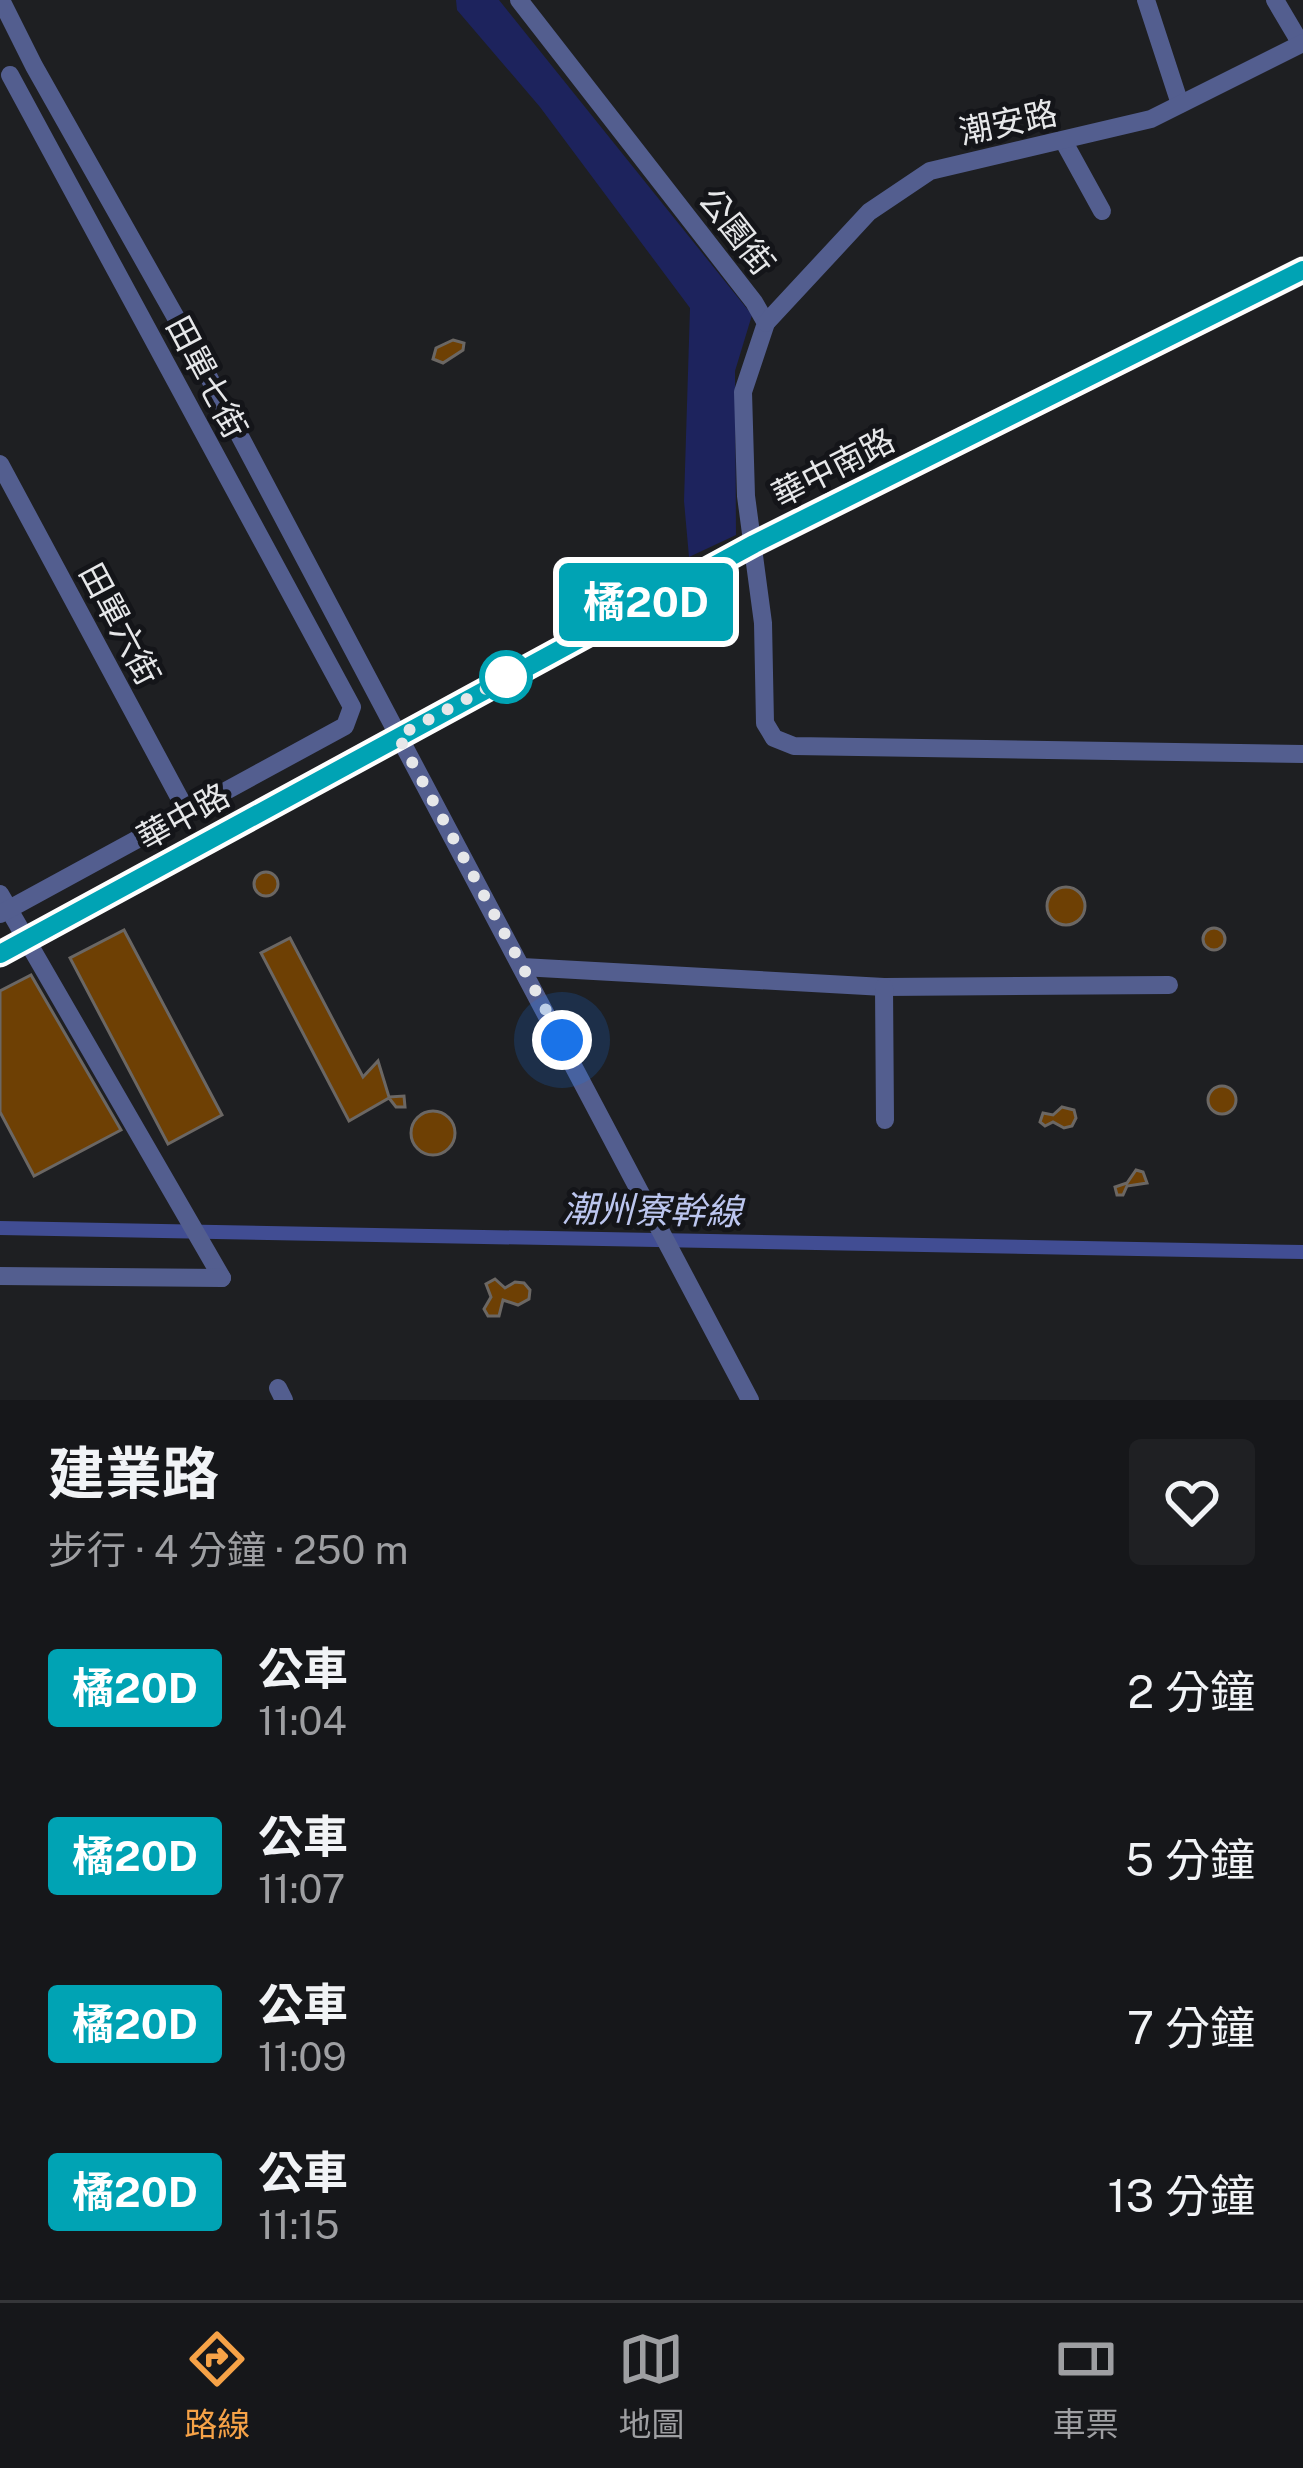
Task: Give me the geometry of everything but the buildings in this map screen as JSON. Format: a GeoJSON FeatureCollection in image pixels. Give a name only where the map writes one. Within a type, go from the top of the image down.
{"type":"FeatureCollection","features":[{"type":"Feature","properties":{"kind":"main road","name":"華中南路"},"geometry":{"type":"LineString","coordinates":[[398,736],[754,544],[1303,270]]}},
{"type":"Feature","properties":{"kind":"main road","name":"華中路"},"geometry":{"type":"LineString","coordinates":[[0,954],[398,736]]}},
{"type":"Feature","properties":{"kind":"street"},"geometry":{"type":"LineString","coordinates":[[2,0],[34,66],[197,356],[750,1400]]}},
{"type":"Feature","properties":{"kind":"street","name":"公園街"},"geometry":{"type":"LineString","coordinates":[[519,0],[766,323],[743,392],[746,496],[763,623],[765,723],[774,738],[794,746],[1303,754]]}},
{"type":"Feature","properties":{"kind":"street"},"geometry":{"type":"LineString","coordinates":[[1146,0],[1180,104]]}},
{"type":"Feature","properties":{"kind":"street"},"geometry":{"type":"LineString","coordinates":[[1275,0],[1302,44]]}},
{"type":"Feature","properties":{"kind":"street","name":"潮安路"},"geometry":{"type":"LineString","coordinates":[[766,323],[869,212],[902,186],[958,162],[1151,119],[1302,44]]}},
{"type":"Feature","properties":{"kind":"street"},"geometry":{"type":"LineString","coordinates":[[5,77],[34,66]]}},
{"type":"Feature","properties":{"kind":"street","name":"田單七街"},"geometry":{"type":"LineString","coordinates":[[5,77],[352,707],[345,726],[187,812]]}},
{"type":"Feature","properties":{"kind":"street"},"geometry":{"type":"LineString","coordinates":[[1064,142],[1102,211]]}},
{"type":"Feature","properties":{"kind":"street","name":"田單六街"},"geometry":{"type":"LineString","coordinates":[[0,464],[187,812]]}},
{"type":"Feature","properties":{"kind":"street"},"geometry":{"type":"LineString","coordinates":[[0,1276],[221,1278],[28,939],[3,906],[187,812]]}},
{"type":"Feature","properties":{"kind":"street"},"geometry":{"type":"LineString","coordinates":[[522,967],[884,987],[1168,985]]}},
{"type":"Feature","properties":{"kind":"street"},"geometry":{"type":"LineString","coordinates":[[884,987],[885,1120]]}},
{"type":"Feature","properties":{"kind":"shaded area"},"geometry":{"type":"Polygon","coordinates":[[[456,0],[499,0],[752,315],[735,371],[736,535],[689,557],[684,501],[690,308],[540,107],[457,10],[456,0]]]}},
{"type":"Feature","properties":{"kind":"waterway","name":"潮州寮幹線"},"geometry":{"type":"LineString","coordinates":[[0,1228],[1303,1252]]}},
{"type":"Feature","properties":{"kind":"bus line","name":"橘20D"},"geometry":{"type":"LineString","coordinates":[[0,954],[754,544],[1303,270]]}},
{"type":"Feature","properties":{"kind":"route"},"geometry":{"type":"LineString","coordinates":[[506,677],[515,673],[398,736],[562,1040]]}}]}
